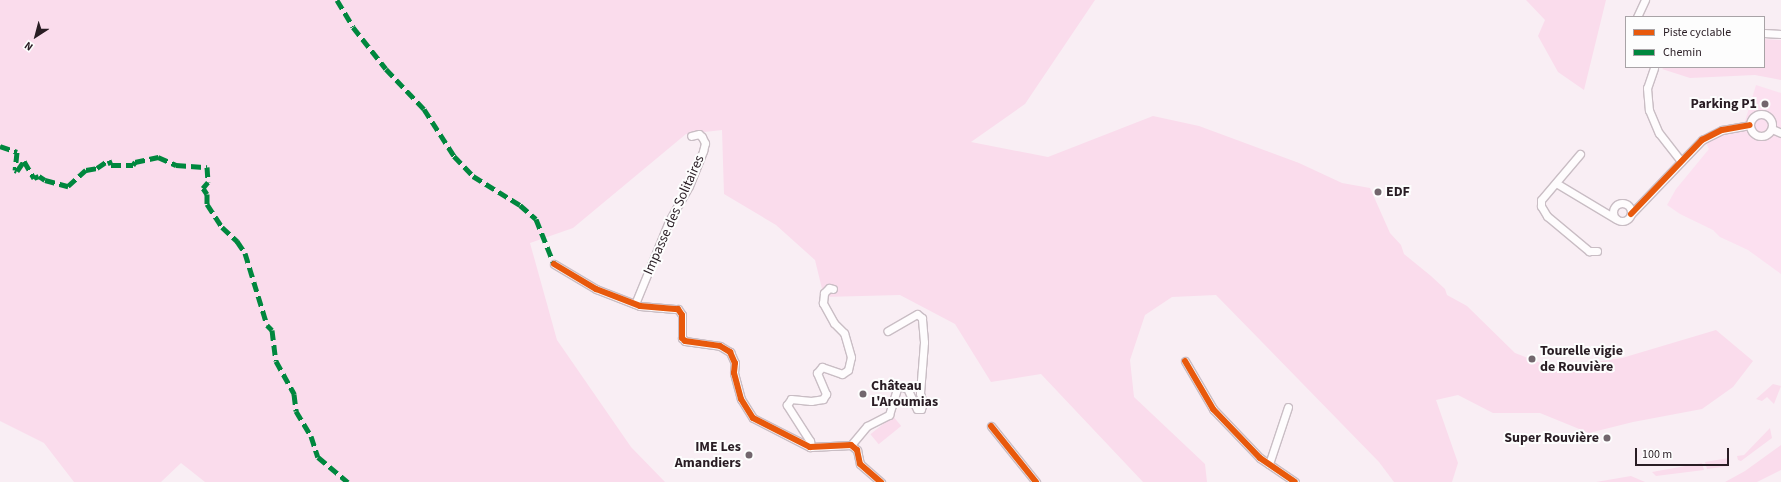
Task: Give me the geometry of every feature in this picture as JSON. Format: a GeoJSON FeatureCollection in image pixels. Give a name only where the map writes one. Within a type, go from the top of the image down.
{"type":"FeatureCollection","features":[{"type":"Feature","properties":{"kind":"street"},"geometry":{"type":"LineString","coordinates":[[1637,16],[1645,0]]}},
{"type":"Feature","properties":{"kind":"street"},"geometry":{"type":"LineString","coordinates":[[1765,33],[1781,34]]}},
{"type":"Feature","properties":{"kind":"street"},"geometry":{"type":"LineString","coordinates":[[1654,68],[1648,88],[1649,110],[1659,133],[1681,161]]}},
{"type":"Feature","properties":{"kind":"street"},"geometry":{"type":"LineString","coordinates":[[1764,114],[1771,119],[1772,129],[1762,136],[1753,133],[1750,125],[1753,117],[1764,114]]}},
{"type":"Feature","properties":{"kind":"street"},"geometry":{"type":"LineString","coordinates":[[1556,183],[1616,219],[1625,221],[1702,140],[1737,126],[1750,125]]}},
{"type":"Feature","properties":{"kind":"street"},"geometry":{"type":"LineString","coordinates":[[1772,129],[1781,133]]}},
{"type":"Feature","properties":{"kind":"street","name":"Impasse des Solitaires"},"geometry":{"type":"LineString","coordinates":[[635,304],[670,222],[690,186],[703,151],[705,143],[702,137],[699,134],[691,136]]}},
{"type":"Feature","properties":{"kind":"street"},"geometry":{"type":"LineString","coordinates":[[1580,154],[1542,200],[1542,210],[1589,252],[1597,251]]}},
{"type":"Feature","properties":{"kind":"street"},"geometry":{"type":"LineString","coordinates":[[1616,219],[1613,212],[1618,205],[1628,206],[1631,214]]}},
{"type":"Feature","properties":{"kind":"street"},"geometry":{"type":"LineString","coordinates":[[554,264],[596,289],[635,304],[681,312],[682,338],[685,341],[720,346],[730,352],[735,363],[734,373],[741,399],[754,418],[811,447],[851,445],[857,450],[860,464],[881,482]]}},
{"type":"Feature","properties":{"kind":"street"},"geometry":{"type":"LineString","coordinates":[[811,447],[810,441],[787,405],[791,398],[811,402],[823,399],[826,394],[818,374],[822,367],[842,374],[848,370],[851,357],[844,334],[830,317],[824,303],[824,292],[829,288],[833,289]]}},
{"type":"Feature","properties":{"kind":"street"},"geometry":{"type":"LineString","coordinates":[[851,445],[856,436],[867,426],[889,415],[898,386],[907,388],[917,409],[921,409],[923,403],[920,393],[924,342],[922,318],[917,314],[888,331]]}},
{"type":"Feature","properties":{"kind":"street"},"geometry":{"type":"LineString","coordinates":[[1185,361],[1213,409],[1238,432],[1252,451],[1295,482]]}},
{"type":"Feature","properties":{"kind":"street"},"geometry":{"type":"LineString","coordinates":[[1269,464],[1288,407]]}},
{"type":"Feature","properties":{"kind":"street"},"geometry":{"type":"LineString","coordinates":[[991,426],[1036,482]]}},
{"type":"Feature","properties":{"kind":"shaded area"},"geometry":{"type":"Polygon","coordinates":[[[0,0],[1095,0],[1025,104],[971,142],[1048,157],[1153,116],[1199,126],[1299,163],[1342,183],[1370,188],[1390,233],[1401,245],[1404,254],[1445,289],[1447,295],[1467,306],[1515,353],[1543,364],[1588,363],[1622,358],[1716,330],[1753,361],[1733,387],[1702,409],[1633,422],[1589,433],[1540,413],[1493,413],[1458,395],[1436,400],[1458,463],[1452,482],[1394,482],[1379,462],[1216,295],[1172,297],[1145,315],[1130,360],[1134,397],[1205,464],[1207,482],[1143,482],[1041,374],[991,382],[955,324],[900,295],[824,297],[815,260],[776,225],[724,194],[722,130],[686,134],[573,228],[530,243],[557,340],[631,447],[665,482],[205,482],[181,463],[161,482],[74,482],[44,443],[0,421],[0,0]]]}},
{"type":"Feature","properties":{"kind":"shaded area"},"geometry":{"type":"Polygon","coordinates":[[[1526,0],[1606,0],[1584,90],[1558,72],[1538,36],[1545,20],[1526,0]]]}},
{"type":"Feature","properties":{"kind":"shaded area"},"geometry":{"type":"Polygon","coordinates":[[[1765,39],[1781,40],[1781,80],[1755,75],[1690,78],[1662,69],[1765,68],[1765,39]]]}},
{"type":"Feature","properties":{"kind":"shaded area"},"geometry":{"type":"Polygon","coordinates":[[[1756,85],[1781,93],[1781,274],[1748,250],[1720,237],[1713,230],[1680,214],[1667,205],[1676,189],[1709,149],[1706,143],[1728,133],[1742,131],[1756,85]]]}},
{"type":"Feature","properties":{"kind":"shaded area"},"geometry":{"type":"Polygon","coordinates":[[[1773,384],[1781,386],[1774,404],[1767,397],[1762,401],[1756,399],[1773,384]]]}},
{"type":"Feature","properties":{"kind":"shaded area"},"geometry":{"type":"Polygon","coordinates":[[[893,416],[901,426],[879,444],[870,434],[893,416]]]}},
{"type":"Feature","properties":{"kind":"shaded area"},"geometry":{"type":"Polygon","coordinates":[[[1770,428],[1772,438],[1741,461],[1738,460],[1737,456],[1744,455],[1770,428]]]}},
{"type":"Feature","properties":{"kind":"shaded area"},"geometry":{"type":"Polygon","coordinates":[[[1781,445],[1781,470],[1757,482],[1725,482],[1745,471],[1781,445]]]}},
{"type":"Feature","properties":{"kind":"shaded area"},"geometry":{"type":"Polygon","coordinates":[[[1729,458],[1729,466],[1707,469],[1705,462],[1729,458]]]}},
{"type":"Feature","properties":{"kind":"shaded area"},"geometry":{"type":"Polygon","coordinates":[[[1702,463],[1704,470],[1656,476],[1652,472],[1702,463]]]}},
{"type":"Feature","properties":{"kind":"shaded area"},"geometry":{"type":"Polygon","coordinates":[[[1631,476],[1645,482],[1596,482],[1631,476]]]}},
{"type":"Feature","properties":{"kind":"marked path"},"geometry":{"type":"LineString","coordinates":[[337,0],[353,27],[386,69],[424,109],[454,156],[473,176],[520,205],[536,219],[554,264]]}},
{"type":"Feature","properties":{"kind":"marked path"},"geometry":{"type":"LineString","coordinates":[[0,146],[17,152],[15,170],[17,171],[24,161],[34,178],[39,176],[45,180],[68,186],[86,170],[97,168],[109,160],[111,165],[133,165],[135,162],[158,157],[176,165],[207,167],[208,182],[203,188],[207,194],[207,204],[222,227],[237,241],[245,253],[267,325],[272,330],[276,361],[294,394],[296,411],[311,436],[318,457],[348,482]]}},
{"type":"Feature","properties":{"kind":"cycle path"},"geometry":{"type":"LineString","coordinates":[[1631,214],[1702,140],[1722,130],[1750,125]]}},
{"type":"Feature","properties":{"kind":"cycle path"},"geometry":{"type":"LineString","coordinates":[[554,264],[596,289],[640,306],[678,309],[682,315],[682,338],[685,341],[720,346],[730,352],[735,363],[734,373],[741,399],[753,418],[810,447],[851,445],[857,450],[860,464],[881,482]]}},
{"type":"Feature","properties":{"kind":"cycle path"},"geometry":{"type":"LineString","coordinates":[[1185,361],[1213,409],[1260,458],[1295,482]]}},
{"type":"Feature","properties":{"kind":"cycle path"},"geometry":{"type":"LineString","coordinates":[[991,426],[1036,482]]}},
{"type":"Feature","properties":{"kind":"place","name":"Parking P1"},"geometry":{"type":"Point","coordinates":[1765,104]}},
{"type":"Feature","properties":{"kind":"place","name":"EDF"},"geometry":{"type":"Point","coordinates":[1378,192]}},
{"type":"Feature","properties":{"kind":"place","name":"Tourelle vigie de Rouvière"},"geometry":{"type":"Point","coordinates":[1532,359]}},
{"type":"Feature","properties":{"kind":"place","name":"Château L'Aroumias"},"geometry":{"type":"Point","coordinates":[863,394]}},
{"type":"Feature","properties":{"kind":"place","name":"Super Rouvière"},"geometry":{"type":"Point","coordinates":[1607,438]}},
{"type":"Feature","properties":{"kind":"place","name":"IME Les Amandiers"},"geometry":{"type":"Point","coordinates":[749,455]}}]}
